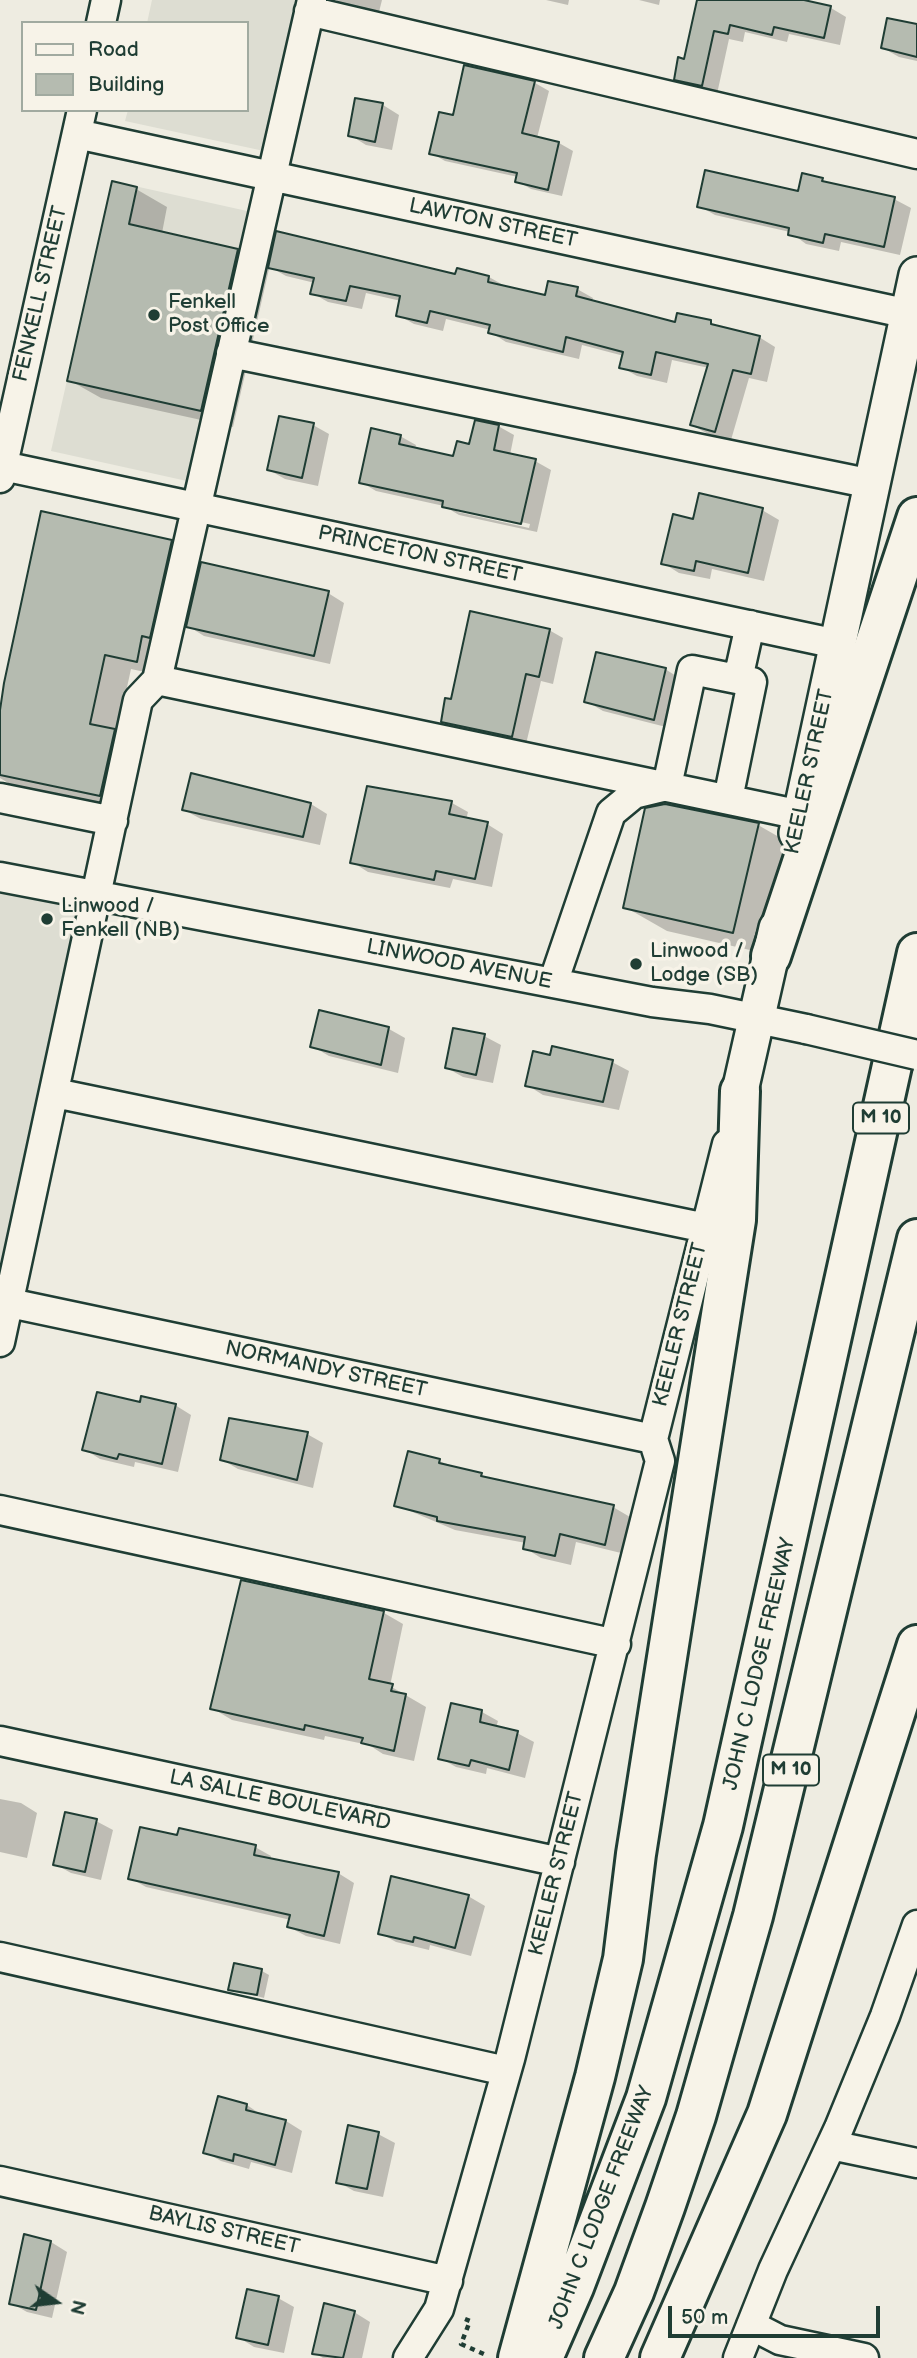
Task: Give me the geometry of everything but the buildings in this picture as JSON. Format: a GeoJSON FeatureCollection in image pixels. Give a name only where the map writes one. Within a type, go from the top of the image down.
{"type":"FeatureCollection","features":[{"type":"Feature","properties":{"kind":"highway"},"geometry":{"type":"LineString","coordinates":[[771,956],[917,517]]}},
{"type":"Feature","properties":{"kind":"highway","name":"JOHN C LODGE FREEWAY"},"geometry":{"type":"LineString","coordinates":[[543,2358],[574,2287],[646,2098],[723,1826],[917,953]]}},
{"type":"Feature","properties":{"kind":"highway"},"geometry":{"type":"LineString","coordinates":[[518,2358],[623,1959],[638,1840],[736,1220],[740,1091]]}},
{"type":"Feature","properties":{"kind":"highway","name":"M 10"},"geometry":{"type":"LineString","coordinates":[[604,2358],[634,2292],[665,2207],[695,2116],[753,1916],[917,1239]]}},
{"type":"Feature","properties":{"kind":"highway"},"geometry":{"type":"LineString","coordinates":[[660,2358],[767,2114],[917,1645]]}},
{"type":"Feature","properties":{"kind":"main road","name":"KEELER STREET"},"geometry":{"type":"LineString","coordinates":[[740,1091],[917,275]]}},
{"type":"Feature","properties":{"kind":"street"},"geometry":{"type":"LineString","coordinates":[[101,21],[106,0]]}},
{"type":"Feature","properties":{"kind":"street"},"geometry":{"type":"LineString","coordinates":[[0,1342],[4,1301],[55,1093],[138,700],[157,680],[311,5],[917,154]]}},
{"type":"Feature","properties":{"kind":"street","name":"LAWTON STREET"},"geometry":{"type":"LineString","coordinates":[[79,122],[270,176],[909,314]]}},
{"type":"Feature","properties":{"kind":"street","name":"FENKELL STREET"},"geometry":{"type":"LineString","coordinates":[[1,472],[79,122]]}},
{"type":"Feature","properties":{"kind":"street"},"geometry":{"type":"LineString","coordinates":[[231,353],[872,484]]}},
{"type":"Feature","properties":{"kind":"street","name":"PRINCETON STREET"},"geometry":{"type":"LineString","coordinates":[[1,472],[196,508],[837,644]]}},
{"type":"Feature","properties":{"kind":"street"},"geometry":{"type":"LineString","coordinates":[[738,679],[750,625]]}},
{"type":"Feature","properties":{"kind":"street"},"geometry":{"type":"LineString","coordinates":[[667,786],[692,670],[738,679],[752,682],[728,799]]}},
{"type":"Feature","properties":{"kind":"street"},"geometry":{"type":"LineString","coordinates":[[157,680],[801,815]]}},
{"type":"Feature","properties":{"kind":"street"},"geometry":{"type":"LineString","coordinates":[[553,984],[611,813],[634,794],[667,786]]}},
{"type":"Feature","properties":{"kind":"street"},"geometry":{"type":"LineString","coordinates":[[0,798],[113,821]]}},
{"type":"Feature","properties":{"kind":"street","name":"LINWOOD AVENUE"},"geometry":{"type":"LineString","coordinates":[[0,877],[553,984],[757,1018],[917,1055]]}},
{"type":"Feature","properties":{"kind":"street","name":"KEELER STREET"},"geometry":{"type":"LineString","coordinates":[[408,2358],[439,2309],[506,2071],[616,1644],[660,1461],[653,1439],[740,1091]]}},
{"type":"Feature","properties":{"kind":"street"},"geometry":{"type":"LineString","coordinates":[[55,1093],[706,1228]]}},
{"type":"Feature","properties":{"kind":"street","name":"NORMANDY STREET"},"geometry":{"type":"LineString","coordinates":[[4,1301],[653,1439]]}},
{"type":"Feature","properties":{"kind":"street"},"geometry":{"type":"LineString","coordinates":[[0,1510],[616,1644]]}},
{"type":"Feature","properties":{"kind":"street","name":"LA SALLE BOULEVARD"},"geometry":{"type":"LineString","coordinates":[[0,1741],[560,1862]]}},
{"type":"Feature","properties":{"kind":"street"},"geometry":{"type":"LineString","coordinates":[[738,2358],[773,2270],[831,2145],[885,2016],[917,1925]]}},
{"type":"Feature","properties":{"kind":"street"},"geometry":{"type":"LineString","coordinates":[[0,1957],[506,2071]]}},
{"type":"Feature","properties":{"kind":"street"},"geometry":{"type":"LineString","coordinates":[[831,2145],[917,2163]]}},
{"type":"Feature","properties":{"kind":"street","name":"BAYLIS STREET"},"geometry":{"type":"LineString","coordinates":[[0,2181],[448,2281]]}},
{"type":"Feature","properties":{"kind":"street"},"geometry":{"type":"LineString","coordinates":[[751,2325],[780,2340],[864,2358]]}},
{"type":"Feature","properties":{"kind":"path"},"geometry":{"type":"LineString","coordinates":[[470,2321],[461,2344],[493,2358]]}},
{"type":"Feature","properties":{"kind":"shaded area"},"geometry":{"type":"Polygon","coordinates":[[[152,0],[297,0],[264,151],[125,121],[127,112],[248,112],[248,21],[147,21],[152,0]]]}},
{"type":"Feature","properties":{"kind":"shaded area","name":"Fenkell Post Office"},"geometry":{"type":"Polygon","coordinates":[[[112,181],[247,211],[187,481],[51,451],[112,181]]]}},
{"type":"Feature","properties":{"kind":"shaded area"},"geometry":{"type":"Polygon","coordinates":[[[0,891],[81,907],[0,1286],[0,891]]]}},
{"type":"Feature","properties":{"kind":"place","name":"Fenkell Post Office"},"geometry":{"type":"Point","coordinates":[154,315]}},
{"type":"Feature","properties":{"kind":"place","name":"Linwood / Fenkell (NB)"},"geometry":{"type":"Point","coordinates":[47,919]}},
{"type":"Feature","properties":{"kind":"place","name":"Linwood / Lodge (SB)"},"geometry":{"type":"Point","coordinates":[636,964]}}]}
